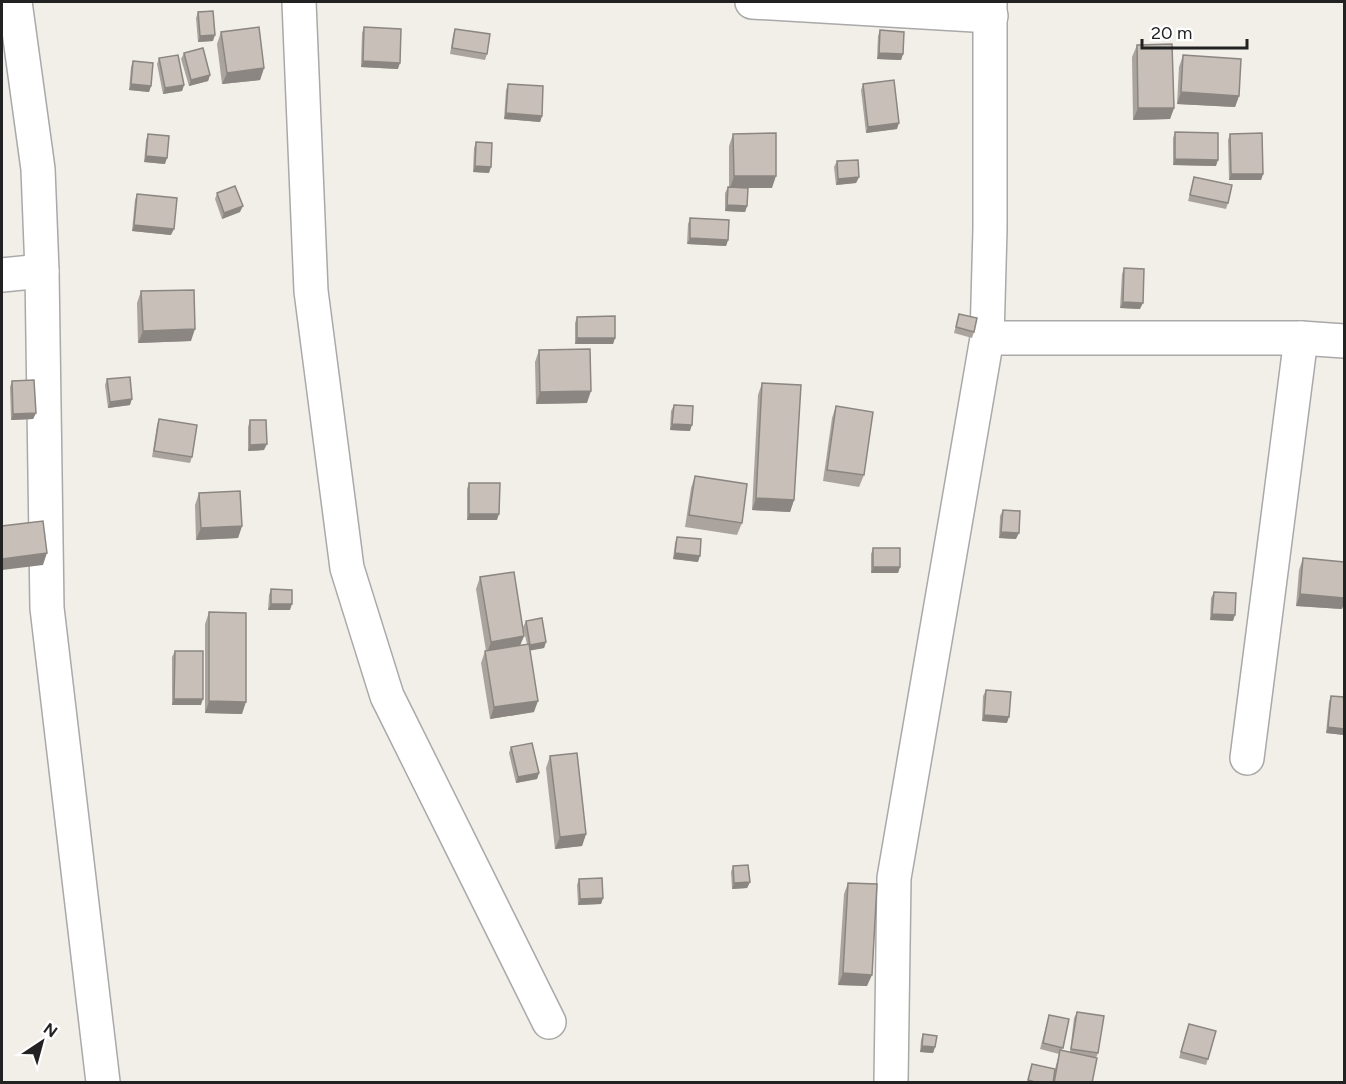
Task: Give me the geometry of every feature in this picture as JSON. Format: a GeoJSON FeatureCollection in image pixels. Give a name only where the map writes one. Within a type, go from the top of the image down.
{"type":"FeatureCollection","features":[{"type":"Feature","properties":{"kind":"street"},"geometry":{"type":"LineString","coordinates":[[299,2],[311,291],[347,568],[387,696],[549,1022]]}},
{"type":"Feature","properties":{"kind":"street"},"geometry":{"type":"LineString","coordinates":[[752,2],[991,9],[987,338],[894,878],[891,1083]]}},
{"type":"Feature","properties":{"kind":"street"},"geometry":{"type":"LineString","coordinates":[[22,3],[38,169],[42,271],[47,608],[103,1083]]}},
{"type":"Feature","properties":{"kind":"street"},"geometry":{"type":"LineString","coordinates":[[2,275],[42,271]]}},
{"type":"Feature","properties":{"kind":"street"},"geometry":{"type":"LineString","coordinates":[[987,338],[1301,338],[1344,341]]}},
{"type":"Feature","properties":{"kind":"street"},"geometry":{"type":"LineString","coordinates":[[1247,758],[1301,338]]}},
{"type":"Feature","properties":{"kind":"building"},"geometry":{"type":"Polygon","coordinates":[[[213,11],[215,35],[200,36],[198,12],[213,11]]]}},
{"type":"Feature","properties":{"kind":"building"},"geometry":{"type":"Polygon","coordinates":[[[259,27],[264,68],[227,73],[221,32],[259,27]]]}},
{"type":"Feature","properties":{"kind":"building"},"geometry":{"type":"Polygon","coordinates":[[[364,27],[401,29],[400,63],[363,61],[364,27]]]}},
{"type":"Feature","properties":{"kind":"building"},"geometry":{"type":"Polygon","coordinates":[[[455,29],[490,34],[487,54],[452,48],[455,29]]]}},
{"type":"Feature","properties":{"kind":"building"},"geometry":{"type":"Polygon","coordinates":[[[880,30],[904,32],[903,54],[879,53],[880,30]]]}},
{"type":"Feature","properties":{"kind":"building"},"geometry":{"type":"Polygon","coordinates":[[[1172,44],[1174,108],[1138,108],[1137,45],[1172,44]]]}},
{"type":"Feature","properties":{"kind":"building"},"geometry":{"type":"Polygon","coordinates":[[[203,48],[210,75],[191,80],[184,53],[203,48]]]}},
{"type":"Feature","properties":{"kind":"building"},"geometry":{"type":"Polygon","coordinates":[[[178,55],[184,85],[165,88],[159,58],[178,55]]]}},
{"type":"Feature","properties":{"kind":"building"},"geometry":{"type":"Polygon","coordinates":[[[1183,55],[1241,59],[1239,96],[1181,92],[1183,55]]]}},
{"type":"Feature","properties":{"kind":"building"},"geometry":{"type":"Polygon","coordinates":[[[133,61],[153,63],[151,86],[131,84],[133,61]]]}},
{"type":"Feature","properties":{"kind":"building"},"geometry":{"type":"Polygon","coordinates":[[[894,80],[899,123],[868,127],[863,84],[894,80]]]}},
{"type":"Feature","properties":{"kind":"building"},"geometry":{"type":"Polygon","coordinates":[[[508,84],[543,86],[542,116],[506,113],[508,84]]]}},
{"type":"Feature","properties":{"kind":"building"},"geometry":{"type":"Polygon","coordinates":[[[1175,132],[1218,133],[1218,160],[1175,159],[1175,132]]]}},
{"type":"Feature","properties":{"kind":"building"},"geometry":{"type":"Polygon","coordinates":[[[776,133],[776,176],[734,176],[733,134],[776,133]]]}},
{"type":"Feature","properties":{"kind":"building"},"geometry":{"type":"Polygon","coordinates":[[[1262,133],[1263,174],[1231,174],[1230,134],[1262,133]]]}},
{"type":"Feature","properties":{"kind":"building"},"geometry":{"type":"Polygon","coordinates":[[[148,134],[169,136],[167,158],[146,156],[148,134]]]}},
{"type":"Feature","properties":{"kind":"building"},"geometry":{"type":"Polygon","coordinates":[[[476,142],[492,143],[491,167],[475,166],[476,142]]]}},
{"type":"Feature","properties":{"kind":"building"},"geometry":{"type":"Polygon","coordinates":[[[858,160],[859,177],[838,179],[837,161],[858,160]]]}},
{"type":"Feature","properties":{"kind":"building"},"geometry":{"type":"Polygon","coordinates":[[[1194,177],[1232,185],[1228,203],[1190,195],[1194,177]]]}},
{"type":"Feature","properties":{"kind":"building"},"geometry":{"type":"Polygon","coordinates":[[[235,186],[243,206],[224,213],[217,193],[235,186]]]}},
{"type":"Feature","properties":{"kind":"building"},"geometry":{"type":"Polygon","coordinates":[[[728,187],[748,188],[747,206],[727,205],[728,187]]]}},
{"type":"Feature","properties":{"kind":"building"},"geometry":{"type":"Polygon","coordinates":[[[137,194],[177,198],[174,229],[134,225],[137,194]]]}},
{"type":"Feature","properties":{"kind":"building"},"geometry":{"type":"Polygon","coordinates":[[[690,218],[729,220],[728,240],[690,238],[690,218]]]}},
{"type":"Feature","properties":{"kind":"building"},"geometry":{"type":"Polygon","coordinates":[[[1124,268],[1144,269],[1143,303],[1123,302],[1124,268]]]}},
{"type":"Feature","properties":{"kind":"building"},"geometry":{"type":"Polygon","coordinates":[[[194,290],[195,329],[143,331],[141,291],[194,290]]]}},
{"type":"Feature","properties":{"kind":"building"},"geometry":{"type":"Polygon","coordinates":[[[959,314],[977,318],[974,332],[956,327],[959,314]]]}},
{"type":"Feature","properties":{"kind":"building"},"geometry":{"type":"Polygon","coordinates":[[[615,316],[615,338],[577,338],[577,317],[615,316]]]}},
{"type":"Feature","properties":{"kind":"building"},"geometry":{"type":"Polygon","coordinates":[[[590,349],[591,391],[540,392],[539,350],[590,349]]]}},
{"type":"Feature","properties":{"kind":"building"},"geometry":{"type":"Polygon","coordinates":[[[130,377],[132,399],[110,402],[107,379],[130,377]]]}},
{"type":"Feature","properties":{"kind":"building"},"geometry":{"type":"Polygon","coordinates":[[[34,380],[36,413],[13,414],[12,381],[34,380]]]}},
{"type":"Feature","properties":{"kind":"building"},"geometry":{"type":"Polygon","coordinates":[[[762,383],[801,385],[794,500],[756,498],[762,383]]]}},
{"type":"Feature","properties":{"kind":"building"},"geometry":{"type":"Polygon","coordinates":[[[674,405],[693,406],[692,425],[672,424],[674,405]]]}},
{"type":"Feature","properties":{"kind":"building"},"geometry":{"type":"Polygon","coordinates":[[[836,406],[873,412],[864,475],[827,470],[836,406]]]}},
{"type":"Feature","properties":{"kind":"building"},"geometry":{"type":"Polygon","coordinates":[[[159,419],[197,425],[192,457],[154,451],[159,419]]]}},
{"type":"Feature","properties":{"kind":"building"},"geometry":{"type":"Polygon","coordinates":[[[250,420],[266,420],[267,444],[250,445],[250,420]]]}},
{"type":"Feature","properties":{"kind":"building"},"geometry":{"type":"Polygon","coordinates":[[[695,476],[747,484],[742,523],[689,515],[695,476]]]}},
{"type":"Feature","properties":{"kind":"building"},"geometry":{"type":"Polygon","coordinates":[[[469,483],[500,483],[499,514],[469,514],[469,483]]]}},
{"type":"Feature","properties":{"kind":"building"},"geometry":{"type":"Polygon","coordinates":[[[240,491],[242,526],[201,528],[199,493],[240,491]]]}},
{"type":"Feature","properties":{"kind":"building"},"geometry":{"type":"Polygon","coordinates":[[[1003,510],[1020,511],[1019,533],[1001,532],[1003,510]]]}},
{"type":"Feature","properties":{"kind":"building"},"geometry":{"type":"Polygon","coordinates":[[[43,521],[47,553],[2,559],[2,526],[43,521]]]}},
{"type":"Feature","properties":{"kind":"building"},"geometry":{"type":"Polygon","coordinates":[[[677,537],[701,539],[700,556],[675,553],[677,537]]]}},
{"type":"Feature","properties":{"kind":"building"},"geometry":{"type":"Polygon","coordinates":[[[873,548],[900,548],[900,567],[873,567],[873,548]]]}},
{"type":"Feature","properties":{"kind":"building"},"geometry":{"type":"Polygon","coordinates":[[[1303,558],[1344,562],[1344,598],[1300,594],[1303,558]]]}},
{"type":"Feature","properties":{"kind":"building"},"geometry":{"type":"Polygon","coordinates":[[[514,572],[524,636],[491,642],[480,577],[514,572]]]}},
{"type":"Feature","properties":{"kind":"building"},"geometry":{"type":"Polygon","coordinates":[[[271,589],[292,590],[292,604],[271,604],[271,589]]]}},
{"type":"Feature","properties":{"kind":"building"},"geometry":{"type":"Polygon","coordinates":[[[1214,592],[1236,593],[1235,615],[1212,614],[1214,592]]]}},
{"type":"Feature","properties":{"kind":"building"},"geometry":{"type":"Polygon","coordinates":[[[209,612],[246,613],[246,702],[209,701],[209,612]]]}},
{"type":"Feature","properties":{"kind":"building"},"geometry":{"type":"Polygon","coordinates":[[[542,618],[546,642],[530,645],[526,621],[542,618]]]}},
{"type":"Feature","properties":{"kind":"building"},"geometry":{"type":"Polygon","coordinates":[[[529,644],[538,701],[494,707],[485,651],[529,644]]]}},
{"type":"Feature","properties":{"kind":"building"},"geometry":{"type":"Polygon","coordinates":[[[175,651],[203,651],[203,699],[174,699],[175,651]]]}},
{"type":"Feature","properties":{"kind":"building"},"geometry":{"type":"Polygon","coordinates":[[[986,690],[1011,692],[1009,717],[984,715],[986,690]]]}},
{"type":"Feature","properties":{"kind":"building"},"geometry":{"type":"Polygon","coordinates":[[[1331,696],[1344,697],[1344,729],[1328,727],[1331,696]]]}},
{"type":"Feature","properties":{"kind":"building"},"geometry":{"type":"Polygon","coordinates":[[[532,743],[539,773],[518,777],[511,747],[532,743]]]}},
{"type":"Feature","properties":{"kind":"building"},"geometry":{"type":"Polygon","coordinates":[[[577,753],[586,834],[560,837],[550,756],[577,753]]]}},
{"type":"Feature","properties":{"kind":"building"},"geometry":{"type":"Polygon","coordinates":[[[748,865],[750,882],[734,883],[733,866],[748,865]]]}},
{"type":"Feature","properties":{"kind":"building"},"geometry":{"type":"Polygon","coordinates":[[[602,878],[603,898],[580,899],[579,879],[602,878]]]}},
{"type":"Feature","properties":{"kind":"building"},"geometry":{"type":"Polygon","coordinates":[[[848,883],[877,884],[872,975],[843,973],[848,883]]]}},
{"type":"Feature","properties":{"kind":"building"},"geometry":{"type":"Polygon","coordinates":[[[1077,1012],[1104,1016],[1098,1053],[1071,1049],[1077,1012]]]}},
{"type":"Feature","properties":{"kind":"building"},"geometry":{"type":"Polygon","coordinates":[[[1049,1015],[1069,1019],[1063,1048],[1043,1043],[1049,1015]]]}},
{"type":"Feature","properties":{"kind":"building"},"geometry":{"type":"Polygon","coordinates":[[[1189,1024],[1216,1031],[1208,1059],[1181,1052],[1189,1024]]]}},
{"type":"Feature","properties":{"kind":"building"},"geometry":{"type":"Polygon","coordinates":[[[923,1034],[937,1036],[935,1047],[922,1046],[923,1034]]]}},
{"type":"Feature","properties":{"kind":"building"},"geometry":{"type":"Polygon","coordinates":[[[1060,1050],[1097,1058],[1092,1083],[1054,1083],[1060,1050]]]}},
{"type":"Feature","properties":{"kind":"building"},"geometry":{"type":"Polygon","coordinates":[[[1032,1064],[1055,1069],[1053,1083],[1028,1080],[1032,1064]]]}}]}
